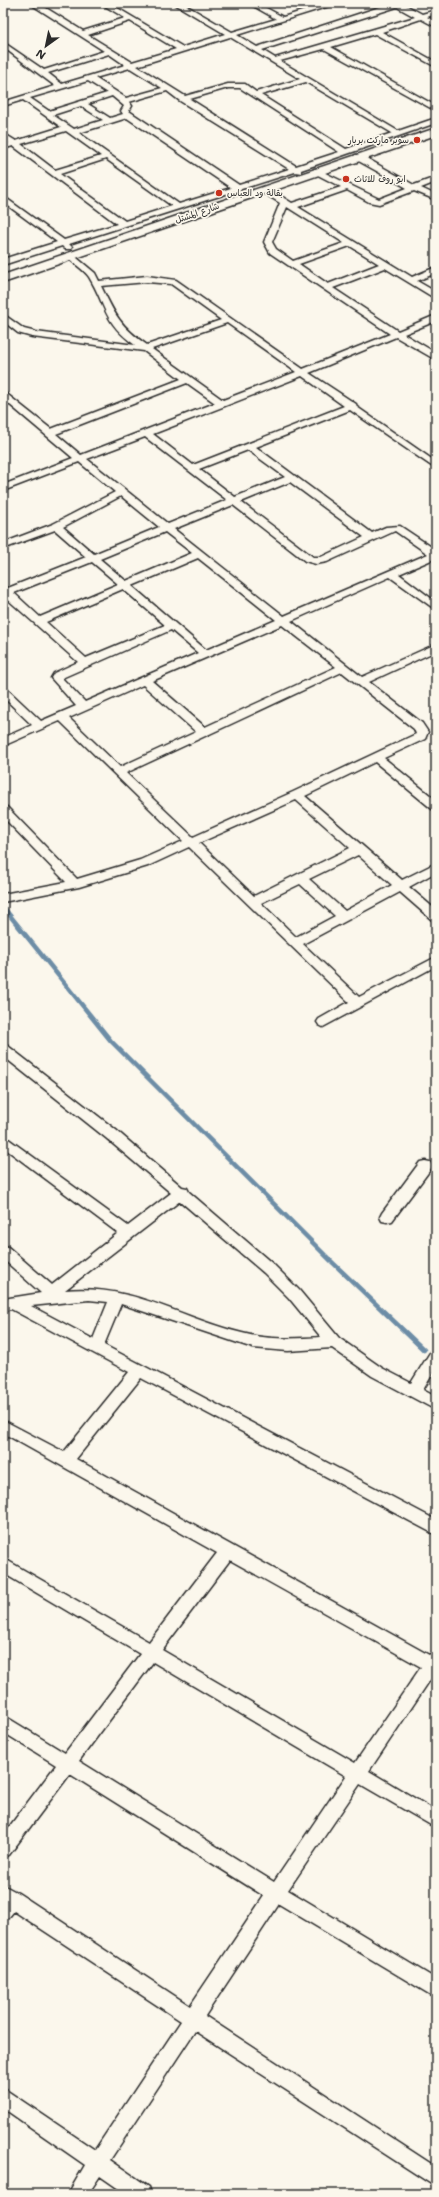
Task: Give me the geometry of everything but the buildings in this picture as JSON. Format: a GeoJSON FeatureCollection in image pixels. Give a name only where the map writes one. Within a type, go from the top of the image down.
{"type":"FeatureCollection","features":[{"type":"Feature","properties":{"kind":"street"},"geometry":{"type":"LineString","coordinates":[[33,3],[166,89],[305,175]]}},
{"type":"Feature","properties":{"kind":"street"},"geometry":{"type":"LineString","coordinates":[[104,3],[183,50]]}},
{"type":"Feature","properties":{"kind":"street"},"geometry":{"type":"LineString","coordinates":[[177,3],[231,36],[276,60],[397,133]]}},
{"type":"Feature","properties":{"kind":"street"},"geometry":{"type":"LineString","coordinates":[[252,3],[282,19]]}},
{"type":"Feature","properties":{"kind":"street"},"geometry":{"type":"LineString","coordinates":[[256,50],[398,3],[436,25]]}},
{"type":"Feature","properties":{"kind":"street"},"geometry":{"type":"LineString","coordinates":[[3,104],[231,36],[331,4],[356,17]]}},
{"type":"Feature","properties":{"kind":"street"},"geometry":{"type":"LineString","coordinates":[[276,60],[376,32],[436,12]]}},
{"type":"Feature","properties":{"kind":"street"},"geometry":{"type":"LineString","coordinates":[[302,13],[329,27]]}},
{"type":"Feature","properties":{"kind":"street"},"geometry":{"type":"LineString","coordinates":[[82,34],[130,19]]}},
{"type":"Feature","properties":{"kind":"street"},"geometry":{"type":"LineString","coordinates":[[376,32],[436,65]]}},
{"type":"Feature","properties":{"kind":"street"},"geometry":{"type":"LineString","coordinates":[[3,44],[62,87]]}},
{"type":"Feature","properties":{"kind":"street"},"geometry":{"type":"LineString","coordinates":[[326,46],[436,109]]}},
{"type":"Feature","properties":{"kind":"street"},"geometry":{"type":"LineString","coordinates":[[42,73],[108,52]]}},
{"type":"Feature","properties":{"kind":"street"},"geometry":{"type":"LineString","coordinates":[[3,56],[14,53]]}},
{"type":"Feature","properties":{"kind":"street"},"geometry":{"type":"LineString","coordinates":[[89,78],[125,101],[128,106],[126,111],[128,115],[237,188]]}},
{"type":"Feature","properties":{"kind":"street"},"geometry":{"type":"LineString","coordinates":[[257,94],[308,79]]}},
{"type":"Feature","properties":{"kind":"street"},"geometry":{"type":"LineString","coordinates":[[183,99],[233,85],[242,86],[257,94],[345,152]]}},
{"type":"Feature","properties":{"kind":"street"},"geometry":{"type":"LineString","coordinates":[[125,101],[166,89]]}},
{"type":"Feature","properties":{"kind":"street"},"geometry":{"type":"LineString","coordinates":[[48,114],[114,93]]}},
{"type":"Feature","properties":{"kind":"street"},"geometry":{"type":"LineString","coordinates":[[25,98],[178,207]]}},
{"type":"Feature","properties":{"kind":"street"},"geometry":{"type":"LineString","coordinates":[[82,103],[109,121]]}},
{"type":"Feature","properties":{"kind":"street"},"geometry":{"type":"LineString","coordinates":[[3,147],[128,115]]}},
{"type":"Feature","properties":{"kind":"street"},"geometry":{"type":"LineString","coordinates":[[3,262],[237,188],[436,120]]}},
{"type":"Feature","properties":{"kind":"street","name":"شارع المشتل"},"geometry":{"type":"LineString","coordinates":[[3,279],[436,131]]}},
{"type":"Feature","properties":{"kind":"street"},"geometry":{"type":"LineString","coordinates":[[3,135],[123,224]]}},
{"type":"Feature","properties":{"kind":"street"},"geometry":{"type":"LineString","coordinates":[[54,173],[108,156]]}},
{"type":"Feature","properties":{"kind":"street"},"geometry":{"type":"LineString","coordinates":[[358,157],[412,187],[436,198]]}},
{"type":"Feature","properties":{"kind":"street"},"geometry":{"type":"LineString","coordinates":[[317,171],[379,202],[412,187],[436,179]]}},
{"type":"Feature","properties":{"kind":"street"},"geometry":{"type":"LineString","coordinates":[[293,206],[349,188]]}},
{"type":"Feature","properties":{"kind":"street"},"geometry":{"type":"LineString","coordinates":[[266,190],[387,264],[436,296]]}},
{"type":"Feature","properties":{"kind":"street"},"geometry":{"type":"LineString","coordinates":[[3,198],[62,243],[92,275],[113,320],[125,334],[220,403]]}},
{"type":"Feature","properties":{"kind":"street"},"geometry":{"type":"LineString","coordinates":[[285,201],[268,242],[273,251],[397,334],[436,357]]}},
{"type":"Feature","properties":{"kind":"street"},"geometry":{"type":"LineString","coordinates":[[292,264],[352,243]]}},
{"type":"Feature","properties":{"kind":"street"},"geometry":{"type":"LineString","coordinates":[[327,287],[387,264]]}},
{"type":"Feature","properties":{"kind":"street"},"geometry":{"type":"LineString","coordinates":[[412,280],[436,270]]}},
{"type":"Feature","properties":{"kind":"street"},"geometry":{"type":"LineString","coordinates":[[97,284],[147,280],[173,282],[353,406],[436,466]]}},
{"type":"Feature","properties":{"kind":"street"},"geometry":{"type":"LineString","coordinates":[[3,317],[21,331],[35,335],[145,349],[228,320]]}},
{"type":"Feature","properties":{"kind":"street"},"geometry":{"type":"LineString","coordinates":[[3,488],[220,403],[304,372],[436,318]]}},
{"type":"Feature","properties":{"kind":"street"},"geometry":{"type":"LineString","coordinates":[[50,433],[188,379]]}},
{"type":"Feature","properties":{"kind":"street"},"geometry":{"type":"LineString","coordinates":[[3,898],[74,884],[144,863],[377,758],[420,736],[422,732],[418,726],[362,681],[198,554],[50,433],[4,398]]}},
{"type":"Feature","properties":{"kind":"street"},"geometry":{"type":"LineString","coordinates":[[191,469],[353,406]]}},
{"type":"Feature","properties":{"kind":"street"},"geometry":{"type":"LineString","coordinates":[[146,433],[309,559],[316,561],[390,529],[397,528],[436,554]]}},
{"type":"Feature","properties":{"kind":"street"},"geometry":{"type":"LineString","coordinates":[[249,446],[372,538]]}},
{"type":"Feature","properties":{"kind":"street"},"geometry":{"type":"LineString","coordinates":[[3,476],[13,484]]}},
{"type":"Feature","properties":{"kind":"street"},"geometry":{"type":"LineString","coordinates":[[85,663],[4,592],[92,559],[291,478]]}},
{"type":"Feature","properties":{"kind":"street"},"geometry":{"type":"LineString","coordinates":[[3,546],[74,518],[96,504],[122,492]]}},
{"type":"Feature","properties":{"kind":"street"},"geometry":{"type":"LineString","coordinates":[[56,526],[92,559],[206,655]]}},
{"type":"Feature","properties":{"kind":"street"},"geometry":{"type":"LineString","coordinates":[[38,621],[198,554]]}},
{"type":"Feature","properties":{"kind":"street"},"geometry":{"type":"LineString","coordinates":[[3,742],[436,554]]}},
{"type":"Feature","properties":{"kind":"street"},"geometry":{"type":"LineString","coordinates":[[391,573],[436,608]]}},
{"type":"Feature","properties":{"kind":"street"},"geometry":{"type":"LineString","coordinates":[[84,708],[56,678],[58,675],[172,626]]}},
{"type":"Feature","properties":{"kind":"street"},"geometry":{"type":"LineString","coordinates":[[362,681],[436,647]]}},
{"type":"Feature","properties":{"kind":"street"},"geometry":{"type":"LineString","coordinates":[[118,772],[344,667]]}},
{"type":"Feature","properties":{"kind":"street"},"geometry":{"type":"LineString","coordinates":[[145,681],[203,732]]}},
{"type":"Feature","properties":{"kind":"street"},"geometry":{"type":"LineString","coordinates":[[3,691],[40,726]]}},
{"type":"Feature","properties":{"kind":"street"},"geometry":{"type":"LineString","coordinates":[[62,717],[190,843],[296,942],[358,1004]]}},
{"type":"Feature","properties":{"kind":"street"},"geometry":{"type":"LineString","coordinates":[[377,758],[436,806]]}},
{"type":"Feature","properties":{"kind":"street"},"geometry":{"type":"LineString","coordinates":[[297,795],[436,917]]}},
{"type":"Feature","properties":{"kind":"street"},"geometry":{"type":"LineString","coordinates":[[3,810],[74,884]]}},
{"type":"Feature","properties":{"kind":"street"},"geometry":{"type":"LineString","coordinates":[[253,902],[359,849]]}},
{"type":"Feature","properties":{"kind":"street"},"geometry":{"type":"LineString","coordinates":[[296,942],[436,867]]}},
{"type":"Feature","properties":{"kind":"street"},"geometry":{"type":"LineString","coordinates":[[301,878],[343,916]]}},
{"type":"Feature","properties":{"kind":"street"},"geometry":{"type":"LineString","coordinates":[[323,1022],[436,961]]}},
{"type":"Feature","properties":{"kind":"street"},"geometry":{"type":"LineString","coordinates":[[3,1049],[182,1192],[269,1269],[294,1294],[334,1342],[376,1372],[436,1404]]}},
{"type":"Feature","properties":{"kind":"street"},"geometry":{"type":"LineString","coordinates":[[3,1140],[129,1234]]}},
{"type":"Feature","properties":{"kind":"street"},"geometry":{"type":"LineString","coordinates":[[386,1217],[425,1166]]}},
{"type":"Feature","properties":{"kind":"street"},"geometry":{"type":"LineString","coordinates":[[53,1295],[182,1192]]}},
{"type":"Feature","properties":{"kind":"street"},"geometry":{"type":"LineString","coordinates":[[3,1252],[53,1295]]}},
{"type":"Feature","properties":{"kind":"street"},"geometry":{"type":"LineString","coordinates":[[8,1304],[53,1295],[117,1297],[242,1339],[271,1344],[302,1345],[334,1342]]}},
{"type":"Feature","properties":{"kind":"street"},"geometry":{"type":"LineString","coordinates":[[96,1348],[117,1297]]}},
{"type":"Feature","properties":{"kind":"street"},"geometry":{"type":"LineString","coordinates":[[8,1304],[96,1348],[436,1528]]}},
{"type":"Feature","properties":{"kind":"street"},"geometry":{"type":"LineString","coordinates":[[414,1392],[436,1355]]}},
{"type":"Feature","properties":{"kind":"street"},"geometry":{"type":"LineString","coordinates":[[66,1462],[138,1371]]}},
{"type":"Feature","properties":{"kind":"street"},"geometry":{"type":"LineString","coordinates":[[3,1426],[434,1663],[276,1893],[77,2194]]}},
{"type":"Feature","properties":{"kind":"street"},"geometry":{"type":"LineString","coordinates":[[3,1849],[228,1550]]}},
{"type":"Feature","properties":{"kind":"street"},"geometry":{"type":"LineString","coordinates":[[3,1564],[151,1653],[436,1820]]}},
{"type":"Feature","properties":{"kind":"street"},"geometry":{"type":"LineString","coordinates":[[3,1723],[276,1893],[436,1988]]}},
{"type":"Feature","properties":{"kind":"street"},"geometry":{"type":"LineString","coordinates":[[6,1902],[193,2018],[436,2178]]}},
{"type":"Feature","properties":{"kind":"street"},"geometry":{"type":"LineString","coordinates":[[3,2097],[142,2194]]}},
{"type":"Feature","properties":{"kind":"waterway"},"geometry":{"type":"LineString","coordinates":[[3,907],[111,1041],[331,1261],[424,1350]]}},
{"type":"Feature","properties":{"kind":"place","name":"سوبر ماركت بربار"},"geometry":{"type":"Point","coordinates":[417,140]}},
{"type":"Feature","properties":{"kind":"place","name":"ابو روف للاثاث"},"geometry":{"type":"Point","coordinates":[346,179]}},
{"type":"Feature","properties":{"kind":"place","name":"بقالة ود العباس"},"geometry":{"type":"Point","coordinates":[219,193]}}]}
